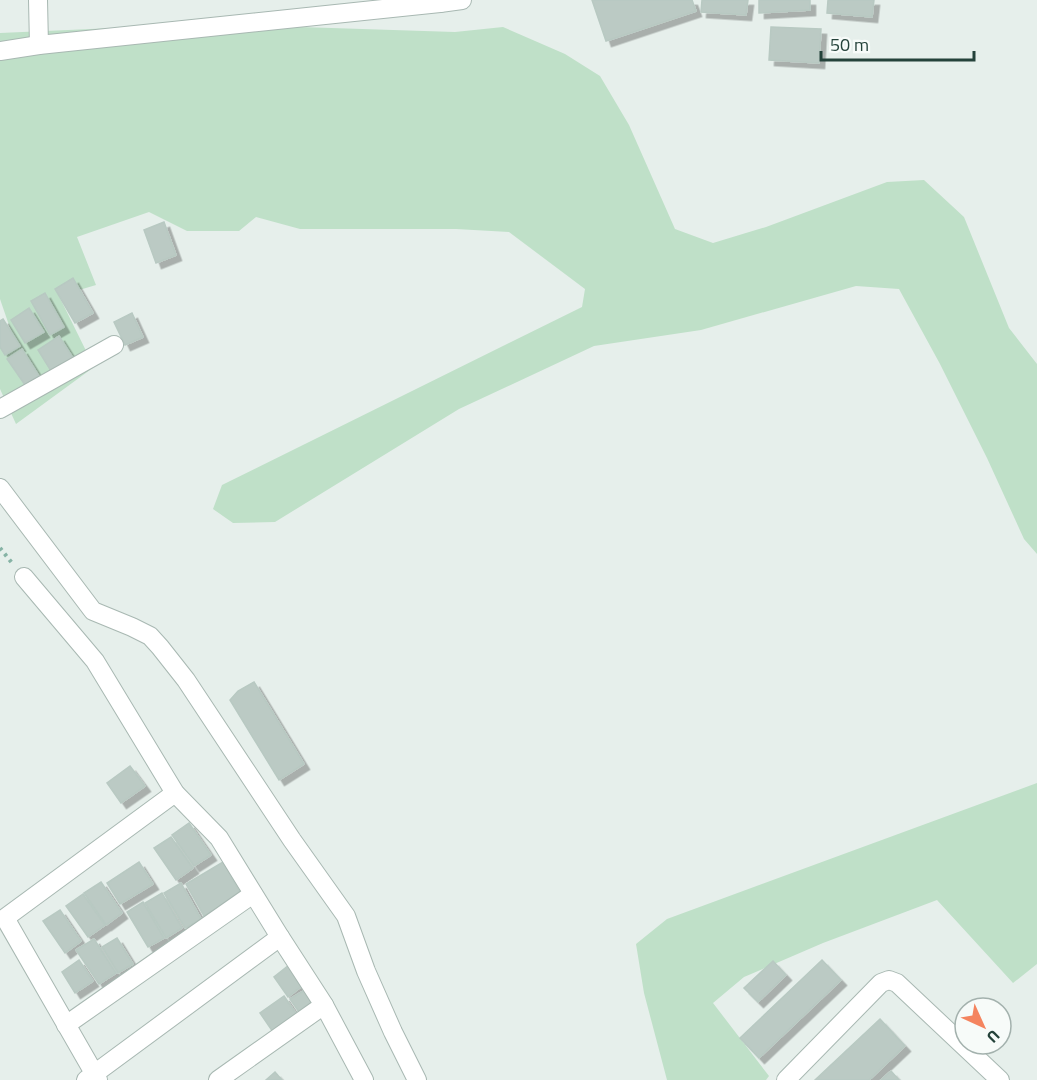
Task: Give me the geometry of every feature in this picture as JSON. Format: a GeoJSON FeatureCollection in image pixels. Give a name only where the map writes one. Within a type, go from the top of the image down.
{"type":"FeatureCollection","features":[{"type":"Feature","properties":{"kind":"street"},"geometry":{"type":"LineString","coordinates":[[38,0],[39,45]]}},
{"type":"Feature","properties":{"kind":"street"},"geometry":{"type":"LineString","coordinates":[[0,51],[462,0]]}},
{"type":"Feature","properties":{"kind":"street"},"geometry":{"type":"LineString","coordinates":[[0,409],[114,345]]}},
{"type":"Feature","properties":{"kind":"street"},"geometry":{"type":"LineString","coordinates":[[0,488],[93,611],[150,636],[186,680],[292,840],[346,916],[388,1022],[417,1080]]}},
{"type":"Feature","properties":{"kind":"street"},"geometry":{"type":"LineString","coordinates":[[24,577],[95,661],[175,793],[219,838],[324,1005],[363,1080]]}},
{"type":"Feature","properties":{"kind":"street"},"geometry":{"type":"LineString","coordinates":[[175,793],[4,918],[66,1025],[93,1078],[280,937]]}},
{"type":"Feature","properties":{"kind":"street"},"geometry":{"type":"LineString","coordinates":[[66,1025],[253,894]]}},
{"type":"Feature","properties":{"kind":"street"},"geometry":{"type":"LineString","coordinates":[[786,1080],[881,983],[889,980],[897,982],[1000,1080]]}},
{"type":"Feature","properties":{"kind":"street"},"geometry":{"type":"LineString","coordinates":[[218,1080],[324,1005]]}},
{"type":"Feature","properties":{"kind":"green space"},"geometry":{"type":"Polygon","coordinates":[[[204,24],[455,32],[503,27],[565,54],[600,76],[629,125],[675,229],[713,243],[766,227],[887,182],[924,180],[964,217],[1009,328],[1037,364],[1037,554],[1024,539],[940,364],[899,289],[856,286],[701,330],[594,346],[459,409],[275,522],[233,523],[213,509],[222,485],[582,307],[585,289],[509,232],[456,229],[300,229],[256,217],[239,231],[187,231],[149,212],[77,237],[96,285],[59,296],[94,367],[16,424],[0,389],[0,337],[11,331],[0,299],[0,33],[204,24]]]}},
{"type":"Feature","properties":{"kind":"green space"},"geometry":{"type":"Polygon","coordinates":[[[1037,783],[1037,964],[1013,983],[937,900],[823,943],[744,977],[713,1003],[769,1076],[766,1080],[667,1080],[644,993],[636,944],[667,919],[1037,783]]]}},
{"type":"Feature","properties":{"kind":"building"},"geometry":{"type":"Polygon","coordinates":[[[592,0],[692,0],[696,11],[606,41],[592,0]]]}},
{"type":"Feature","properties":{"kind":"building"},"geometry":{"type":"Polygon","coordinates":[[[702,0],[748,0],[746,15],[701,12],[702,0]]]}},
{"type":"Feature","properties":{"kind":"building"},"geometry":{"type":"Polygon","coordinates":[[[759,0],[810,0],[810,10],[759,13],[759,0]]]}},
{"type":"Feature","properties":{"kind":"building"},"geometry":{"type":"Polygon","coordinates":[[[828,0],[874,0],[872,17],[827,13],[828,0]]]}},
{"type":"Feature","properties":{"kind":"building"},"geometry":{"type":"Polygon","coordinates":[[[771,27],[821,29],[819,63],[769,60],[771,27]]]}},
{"type":"Feature","properties":{"kind":"building"},"geometry":{"type":"Polygon","coordinates":[[[164,222],[176,255],[156,263],[144,230],[164,222]]]}},
{"type":"Feature","properties":{"kind":"building"},"geometry":{"type":"Polygon","coordinates":[[[73,278],[93,313],[75,323],[55,289],[73,278]]]}},
{"type":"Feature","properties":{"kind":"building"},"geometry":{"type":"Polygon","coordinates":[[[45,293],[64,327],[50,335],[31,301],[45,293]]]}},
{"type":"Feature","properties":{"kind":"building"},"geometry":{"type":"Polygon","coordinates":[[[29,308],[44,332],[25,343],[11,320],[29,308]]]}},
{"type":"Feature","properties":{"kind":"building"},"geometry":{"type":"Polygon","coordinates":[[[132,313],[143,337],[125,345],[114,322],[132,313]]]}},
{"type":"Feature","properties":{"kind":"building"},"geometry":{"type":"Polygon","coordinates":[[[3,319],[20,346],[5,355],[0,347],[0,321],[3,319]]]}},
{"type":"Feature","properties":{"kind":"building"},"geometry":{"type":"Polygon","coordinates":[[[59,336],[73,358],[51,371],[38,350],[59,336]]]}},
{"type":"Feature","properties":{"kind":"building"},"geometry":{"type":"Polygon","coordinates":[[[22,349],[39,376],[25,385],[7,359],[22,349]]]}},
{"type":"Feature","properties":{"kind":"building"},"geometry":{"type":"Polygon","coordinates":[[[254,682],[304,764],[279,780],[230,700],[238,691],[254,682]]]}},
{"type":"Feature","properties":{"kind":"building"},"geometry":{"type":"Polygon","coordinates":[[[130,766],[145,786],[121,803],[107,783],[130,766]]]}},
{"type":"Feature","properties":{"kind":"building"},"geometry":{"type":"Polygon","coordinates":[[[189,823],[211,855],[194,866],[172,835],[189,823]]]}},
{"type":"Feature","properties":{"kind":"building"},"geometry":{"type":"Polygon","coordinates":[[[171,837],[193,868],[176,880],[154,848],[171,837]]]}},
{"type":"Feature","properties":{"kind":"building"},"geometry":{"type":"Polygon","coordinates":[[[139,862],[153,884],[120,904],[107,883],[139,862]]]}},
{"type":"Feature","properties":{"kind":"building"},"geometry":{"type":"Polygon","coordinates":[[[223,862],[241,894],[204,916],[186,884],[223,862]]]}},
{"type":"Feature","properties":{"kind":"building"},"geometry":{"type":"Polygon","coordinates":[[[101,882],[122,913],[106,925],[84,893],[101,882]]]}},
{"type":"Feature","properties":{"kind":"building"},"geometry":{"type":"Polygon","coordinates":[[[181,883],[201,919],[185,928],[164,893],[181,883]]]}},
{"type":"Feature","properties":{"kind":"building"},"geometry":{"type":"Polygon","coordinates":[[[162,893],[182,928],[166,938],[145,903],[162,893]]]}},
{"type":"Feature","properties":{"kind":"building"},"geometry":{"type":"Polygon","coordinates":[[[83,894],[105,925],[88,937],[66,906],[83,894]]]}},
{"type":"Feature","properties":{"kind":"building"},"geometry":{"type":"Polygon","coordinates":[[[143,902],[164,938],[148,947],[127,912],[143,902]]]}},
{"type":"Feature","properties":{"kind":"building"},"geometry":{"type":"Polygon","coordinates":[[[60,910],[81,941],[65,953],[43,921],[60,910]]]}},
{"type":"Feature","properties":{"kind":"building"},"geometry":{"type":"Polygon","coordinates":[[[117,938],[133,964],[118,973],[102,947],[117,938]]]}},
{"type":"Feature","properties":{"kind":"building"},"geometry":{"type":"Polygon","coordinates":[[[94,939],[116,973],[99,984],[76,950],[94,939]]]}},
{"type":"Feature","properties":{"kind":"building"},"geometry":{"type":"Polygon","coordinates":[[[79,960],[93,981],[75,993],[62,972],[79,960]]]}},
{"type":"Feature","properties":{"kind":"building"},"geometry":{"type":"Polygon","coordinates":[[[822,960],[841,980],[759,1058],[740,1038],[822,960]]]}},
{"type":"Feature","properties":{"kind":"building"},"geometry":{"type":"Polygon","coordinates":[[[773,961],[786,975],[758,1002],[744,988],[773,961]]]}},
{"type":"Feature","properties":{"kind":"building"},"geometry":{"type":"Polygon","coordinates":[[[289,965],[303,985],[288,997],[274,977],[289,965]]]}},
{"type":"Feature","properties":{"kind":"building"},"geometry":{"type":"Polygon","coordinates":[[[305,990],[315,1005],[301,1015],[290,999],[305,990]]]}},
{"type":"Feature","properties":{"kind":"building"},"geometry":{"type":"Polygon","coordinates":[[[284,996],[299,1018],[275,1035],[260,1013],[284,996]]]}},
{"type":"Feature","properties":{"kind":"building"},"geometry":{"type":"Polygon","coordinates":[[[880,1019],[905,1046],[869,1080],[815,1080],[880,1019]]]}},
{"type":"Feature","properties":{"kind":"building"},"geometry":{"type":"Polygon","coordinates":[[[891,1071],[899,1080],[881,1080],[891,1071]]]}},
{"type":"Feature","properties":{"kind":"building"},"geometry":{"type":"Polygon","coordinates":[[[275,1072],[282,1080],[266,1080],[275,1072]]]}}]}
